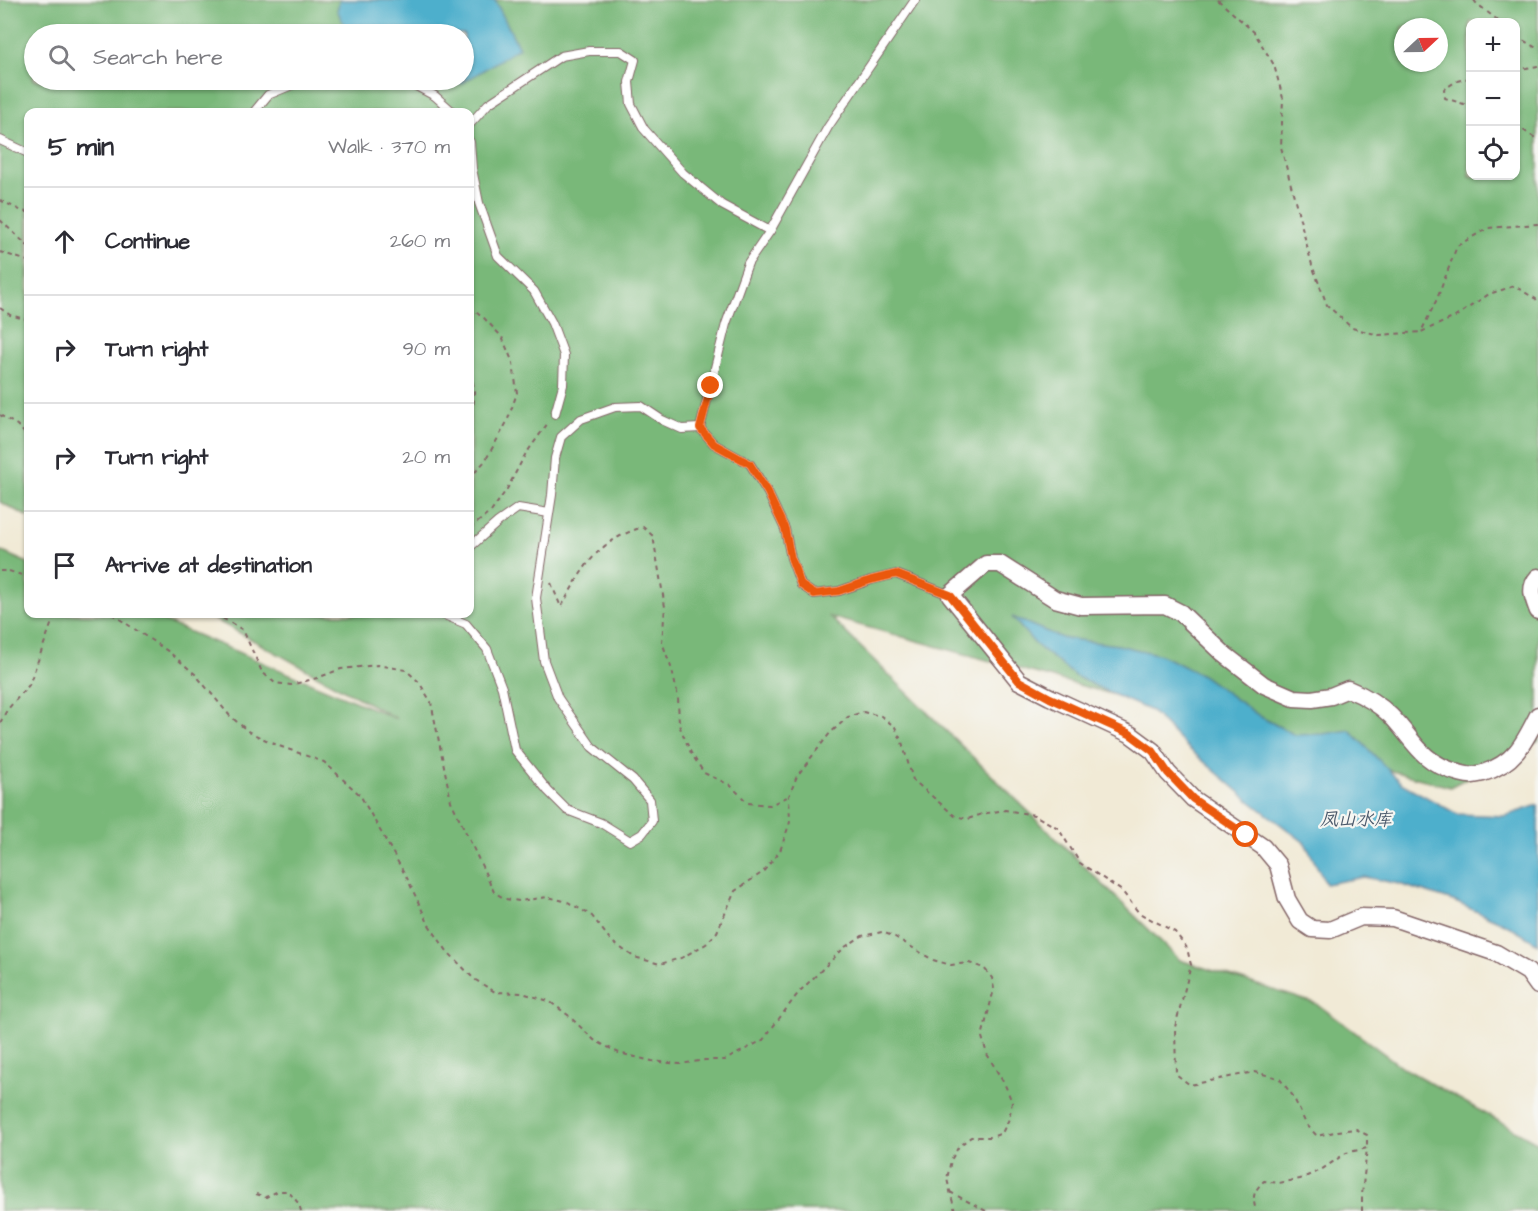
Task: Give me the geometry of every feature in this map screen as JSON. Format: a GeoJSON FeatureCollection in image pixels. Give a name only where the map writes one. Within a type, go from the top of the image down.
{"type":"FeatureCollection","features":[{"type":"Feature","properties":{"kind":"street"},"geometry":{"type":"LineString","coordinates":[[1538,715],[1528,736],[1513,757],[1494,770],[1470,777],[1441,768],[1419,751],[1390,715],[1364,696],[1348,689],[1331,696],[1312,699],[1294,698],[1264,684],[1224,654],[1181,613],[1166,605],[1081,606],[1055,599],[1000,564],[986,564],[950,595],[1019,681],[1050,698],[1130,734],[1153,751],[1168,773],[1193,799],[1263,847],[1278,865],[1287,899],[1300,921],[1312,929],[1330,930],[1361,917],[1393,918],[1496,952],[1528,972],[1538,986]]}},
{"type":"Feature","properties":{"kind":"street"},"geometry":{"type":"LineString","coordinates":[[1538,577],[1535,579],[1532,595],[1538,611]]}},
{"type":"Feature","properties":{"kind":"lane"},"geometry":{"type":"LineString","coordinates":[[700,428],[726,324],[748,263],[770,231],[828,127],[915,0]]}},
{"type":"Feature","properties":{"kind":"lane"},"geometry":{"type":"LineString","coordinates":[[474,120],[488,104],[561,56],[590,51],[621,51],[635,60],[629,82],[631,104],[644,129],[683,173],[722,205],[770,231]]}},
{"type":"Feature","properties":{"kind":"lane"},"geometry":{"type":"LineString","coordinates":[[257,108],[268,95],[280,90]]}},
{"type":"Feature","properties":{"kind":"lane"},"geometry":{"type":"LineString","coordinates":[[424,90],[448,108]]}},
{"type":"Feature","properties":{"kind":"lane"},"geometry":{"type":"LineString","coordinates":[[0,140],[24,151]]}},
{"type":"Feature","properties":{"kind":"lane"},"geometry":{"type":"LineString","coordinates":[[474,179],[479,203],[498,256],[534,291],[552,323],[564,355],[563,386],[555,414]]}},
{"type":"Feature","properties":{"kind":"lane"},"geometry":{"type":"LineString","coordinates":[[452,618],[466,624],[487,648],[502,688],[515,750],[548,791],[567,810],[602,823],[630,841],[642,834],[652,821],[650,800],[633,780],[592,747],[558,698],[544,661],[536,598],[555,458],[561,437],[581,419],[615,407],[641,406],[662,420],[682,429],[700,428]]}},
{"type":"Feature","properties":{"kind":"lane"},"geometry":{"type":"LineString","coordinates":[[700,428],[714,444],[750,464],[768,493],[785,529],[791,558],[801,585],[814,594],[839,591],[896,574],[950,595]]}},
{"type":"Feature","properties":{"kind":"lane"},"geometry":{"type":"LineString","coordinates":[[474,543],[518,508],[549,513]]}},
{"type":"Feature","properties":{"kind":"path"},"geometry":{"type":"LineString","coordinates":[[1218,0],[1254,32],[1274,65],[1283,98],[1281,147],[1312,266],[1327,305],[1352,328],[1379,335],[1421,332],[1455,317],[1490,294],[1514,286],[1538,302]]}},
{"type":"Feature","properties":{"kind":"path"},"geometry":{"type":"LineString","coordinates":[[1474,0],[1495,18]]}},
{"type":"Feature","properties":{"kind":"path"},"geometry":{"type":"LineString","coordinates":[[1520,39],[1538,49]]}},
{"type":"Feature","properties":{"kind":"path"},"geometry":{"type":"LineString","coordinates":[[1520,69],[1538,66]]}},
{"type":"Feature","properties":{"kind":"path"},"geometry":{"type":"LineString","coordinates":[[1466,79],[1457,81],[1444,89],[1445,98],[1466,105]]}},
{"type":"Feature","properties":{"kind":"path"},"geometry":{"type":"LineString","coordinates":[[1517,126],[1538,140]]}},
{"type":"Feature","properties":{"kind":"path"},"geometry":{"type":"LineString","coordinates":[[0,200],[24,211]]}},
{"type":"Feature","properties":{"kind":"path"},"geometry":{"type":"LineString","coordinates":[[0,220],[24,242]]}},
{"type":"Feature","properties":{"kind":"path"},"geometry":{"type":"LineString","coordinates":[[1421,332],[1437,299],[1457,246],[1488,228],[1538,224]]}},
{"type":"Feature","properties":{"kind":"path"},"geometry":{"type":"LineString","coordinates":[[0,252],[24,260]]}},
{"type":"Feature","properties":{"kind":"path"},"geometry":{"type":"LineString","coordinates":[[0,308],[10,315],[24,319]]}},
{"type":"Feature","properties":{"kind":"path"},"geometry":{"type":"LineString","coordinates":[[474,309],[502,337],[513,363],[517,393],[507,422],[485,461],[474,473]]}},
{"type":"Feature","properties":{"kind":"path"},"geometry":{"type":"LineString","coordinates":[[0,414],[24,433]]}},
{"type":"Feature","properties":{"kind":"path"},"geometry":{"type":"LineString","coordinates":[[474,525],[490,513],[507,489],[525,455],[555,414]]}},
{"type":"Feature","properties":{"kind":"path"},"geometry":{"type":"LineString","coordinates":[[542,561],[561,607],[586,565],[605,544],[629,531],[643,527],[653,536],[665,607],[662,642],[678,697],[679,725],[691,753],[704,773],[730,785],[748,803],[770,805],[789,796]]}},
{"type":"Feature","properties":{"kind":"path"},"geometry":{"type":"LineString","coordinates":[[0,571],[9,570],[24,576]]}},
{"type":"Feature","properties":{"kind":"path"},"geometry":{"type":"LineString","coordinates":[[0,723],[7,710],[29,685],[54,618]]}},
{"type":"Feature","properties":{"kind":"path"},"geometry":{"type":"LineString","coordinates":[[118,618],[186,666],[230,716],[249,732],[279,746],[324,762],[360,795],[407,878],[429,925],[447,951],[474,979],[495,992],[522,993],[549,1001],[568,1015],[594,1040],[620,1053],[652,1061],[680,1064],[725,1060],[763,1040],[799,992],[844,947],[862,936],[882,932],[895,937],[933,960],[951,965],[969,963],[984,968],[992,978],[994,988],[982,1037],[987,1054],[1012,1102],[1009,1119],[1002,1133],[993,1137],[971,1137],[959,1146],[951,1160],[947,1179],[954,1210]]}},
{"type":"Feature","properties":{"kind":"path"},"geometry":{"type":"LineString","coordinates":[[222,618],[243,630],[262,672],[275,683],[291,685],[341,669],[378,665],[406,670],[419,682],[431,702],[451,801],[494,892],[505,899],[519,901],[548,897],[568,902],[592,916],[612,942],[634,957],[660,964],[681,958],[706,944],[717,932],[735,891],[763,872],[780,851],[790,822],[789,796],[797,776],[830,733],[848,717],[863,712],[881,716],[895,728],[902,742],[913,780],[955,816],[968,819],[1005,810],[1034,815],[1058,828],[1080,863],[1122,891],[1139,914],[1175,932],[1187,948],[1191,965],[1175,1027],[1176,1074],[1190,1085],[1254,1072],[1279,1078],[1293,1096],[1306,1124],[1317,1136],[1356,1129],[1367,1135],[1362,1211]]}},
{"type":"Feature","properties":{"kind":"path"},"geometry":{"type":"LineString","coordinates":[[1256,1211],[1253,1199],[1256,1189],[1264,1181],[1279,1183],[1300,1179],[1321,1170],[1346,1154],[1367,1148]]}},
{"type":"Feature","properties":{"kind":"path"},"geometry":{"type":"LineString","coordinates":[[255,1194],[266,1197],[278,1191],[288,1191],[299,1204],[301,1211]]}},
{"type":"Feature","properties":{"kind":"path"},"geometry":{"type":"LineString","coordinates":[[950,1192],[986,1211]]}},
{"type":"Feature","properties":{"kind":"green space"},"geometry":{"type":"Polygon","coordinates":[[[0,0],[1538,0],[1538,741],[1450,787],[830,617],[1180,960],[1317,1004],[1402,1067],[1538,1143],[1538,1211],[0,1211],[0,551],[24,561],[24,618],[157,618],[397,719],[212,618],[474,618],[474,108],[24,108],[24,515],[0,502],[0,0]]]}},
{"type":"Feature","properties":{"kind":"water"},"geometry":{"type":"Polygon","coordinates":[[[340,0],[495,0],[519,48],[474,76],[474,24],[344,24],[337,10],[340,0]]]}},
{"type":"Feature","properties":{"kind":"water","name":"凤山水库"},"geometry":{"type":"Polygon","coordinates":[[[1012,617],[1062,638],[1118,645],[1161,655],[1202,675],[1261,717],[1295,735],[1350,730],[1401,783],[1457,814],[1505,816],[1538,805],[1538,944],[1505,924],[1453,901],[1399,884],[1364,877],[1326,884],[1305,843],[1251,802],[1188,748],[1151,711],[1075,676],[1035,644],[1012,617]]]}},
{"type":"Feature","properties":{"kind":"route"},"geometry":{"type":"LineString","coordinates":[[711,386],[700,428],[714,444],[750,464],[768,493],[785,529],[791,558],[801,585],[814,594],[839,591],[896,574],[950,595],[1019,681],[1050,698],[1130,734],[1153,751],[1168,773],[1193,799],[1246,835]]}}]}
